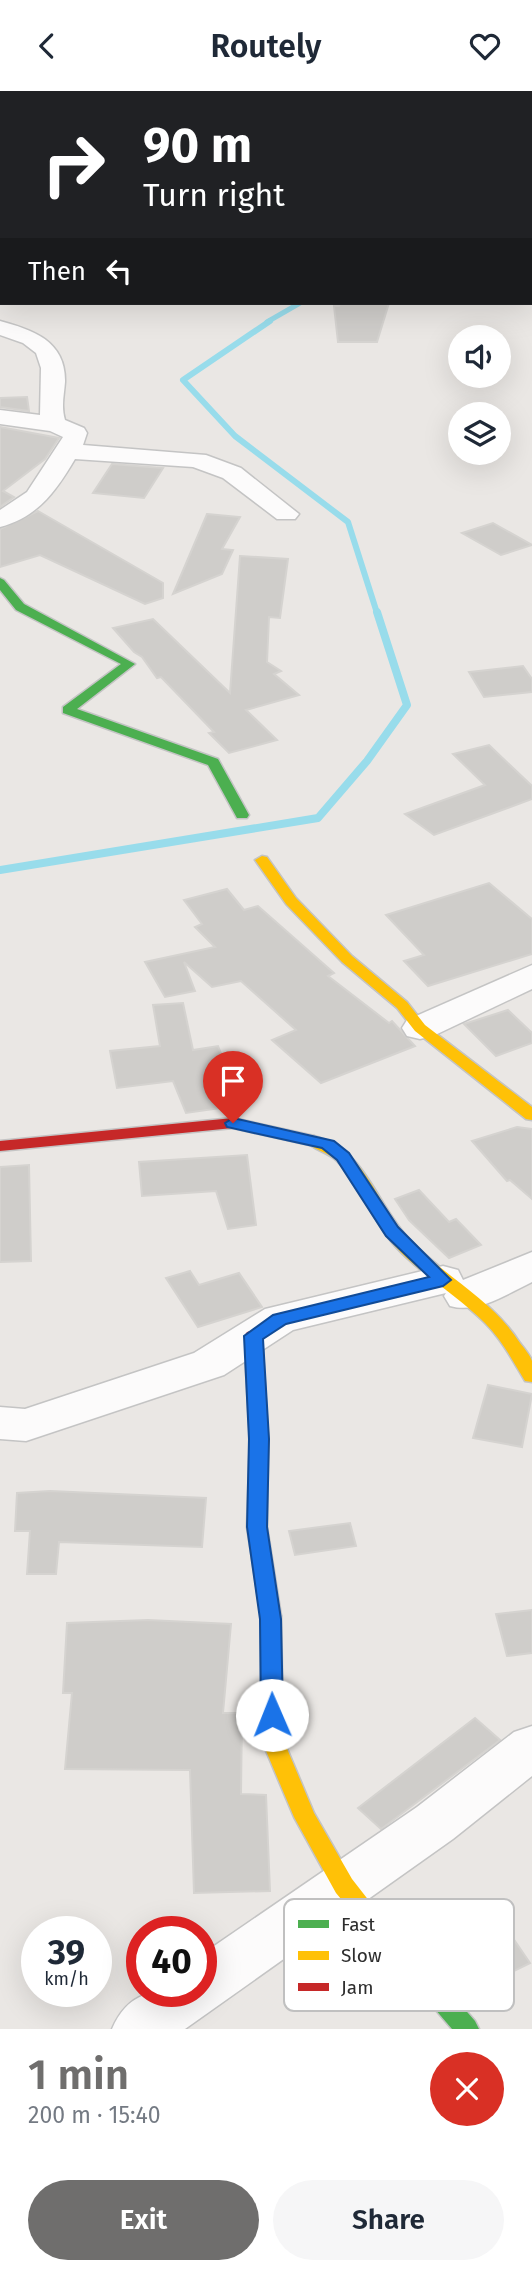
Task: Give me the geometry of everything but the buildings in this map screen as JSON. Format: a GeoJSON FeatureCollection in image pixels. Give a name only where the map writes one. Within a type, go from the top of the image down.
{"type":"FeatureCollection","features":[{"type":"Feature","properties":{"kind":"street"},"geometry":{"type":"LineString","coordinates":[[0,328],[38,340],[50,357],[53,381],[47,405],[55,424]]}},
{"type":"Feature","properties":{"kind":"street"},"geometry":{"type":"LineString","coordinates":[[0,417],[55,424],[75,433],[40,496],[14,515],[0,519]]}},
{"type":"Feature","properties":{"kind":"street"},"geometry":{"type":"LineString","coordinates":[[67,451],[197,460],[232,473],[286,514]]}},
{"type":"Feature","properties":{"kind":"street"},"geometry":{"type":"LineString","coordinates":[[0,582],[20,607],[129,664],[68,711],[213,762],[242,815]]}},
{"type":"Feature","properties":{"kind":"street"},"geometry":{"type":"LineString","coordinates":[[262,860],[291,901],[347,959],[402,1005],[420,1028],[532,1115]]}},
{"type":"Feature","properties":{"kind":"street"},"geometry":{"type":"LineString","coordinates":[[420,1028],[532,976]]}},
{"type":"Feature","properties":{"kind":"street"},"geometry":{"type":"LineString","coordinates":[[0,1146],[233,1123],[328,1144],[343,1156],[392,1231],[454,1288],[494,1320],[532,1376]]}},
{"type":"Feature","properties":{"kind":"street"},"geometry":{"type":"LineString","coordinates":[[0,1423],[26,1425],[209,1364],[280,1319],[454,1288],[532,1266]]}},
{"type":"Feature","properties":{"kind":"street"},"geometry":{"type":"LineString","coordinates":[[253,1336],[259,1439],[257,1527],[271,1619],[272,1739],[305,1817],[345,1886],[356,1899]]}},
{"type":"Feature","properties":{"kind":"street"},"geometry":{"type":"LineString","coordinates":[[326,1899],[435,1823],[532,1747]]}},
{"type":"Feature","properties":{"kind":"street"},"geometry":{"type":"LineString","coordinates":[[217,1975],[284,1928]]}},
{"type":"Feature","properties":{"kind":"street"},"geometry":{"type":"LineString","coordinates":[[140,2029],[171,2007]]}},
{"type":"Feature","properties":{"kind":"street"},"geometry":{"type":"LineString","coordinates":[[452,2011],[467,2029]]}},
{"type":"Feature","properties":{"kind":"waterway"},"geometry":{"type":"LineString","coordinates":[[267,322],[297,305]]}},
{"type":"Feature","properties":{"kind":"waterway"},"geometry":{"type":"LineString","coordinates":[[270,321],[183,380],[235,436],[348,522],[377,613]]}},
{"type":"Feature","properties":{"kind":"waterway"},"geometry":{"type":"LineString","coordinates":[[0,870],[318,818],[367,761],[407,705],[377,612]]}},
{"type":"Feature","properties":{"kind":"traffic: fast"},"geometry":{"type":"LineString","coordinates":[[0,582],[20,607],[129,664],[68,710],[213,762],[242,815]]}},
{"type":"Feature","properties":{"kind":"traffic: fast"},"geometry":{"type":"LineString","coordinates":[[451,2011],[467,2029]]}},
{"type":"Feature","properties":{"kind":"traffic: slow"},"geometry":{"type":"LineString","coordinates":[[262,860],[291,901],[347,959],[402,1005],[420,1028],[532,1115]]}},
{"type":"Feature","properties":{"kind":"traffic: slow"},"geometry":{"type":"LineString","coordinates":[[314,1141],[328,1146],[350,1166],[383,1219],[403,1244],[498,1325],[532,1376]]}},
{"type":"Feature","properties":{"kind":"traffic: slow"},"geometry":{"type":"LineString","coordinates":[[271,1616],[272,1739],[305,1817],[344,1886],[355,1899]]}},
{"type":"Feature","properties":{"kind":"traffic: jam"},"geometry":{"type":"LineString","coordinates":[[0,1146],[233,1123],[314,1141]]}},
{"type":"Feature","properties":{"kind":"traffic: jam"},"geometry":{"type":"LineString","coordinates":[[253,1336],[259,1439],[257,1527],[271,1616]]}},
{"type":"Feature","properties":{"kind":"route"},"geometry":{"type":"LineString","coordinates":[[233,1123],[328,1144],[343,1156],[392,1231],[443,1280],[280,1319],[253,1336],[259,1439],[257,1527],[271,1619],[272,1715]]}}]}
